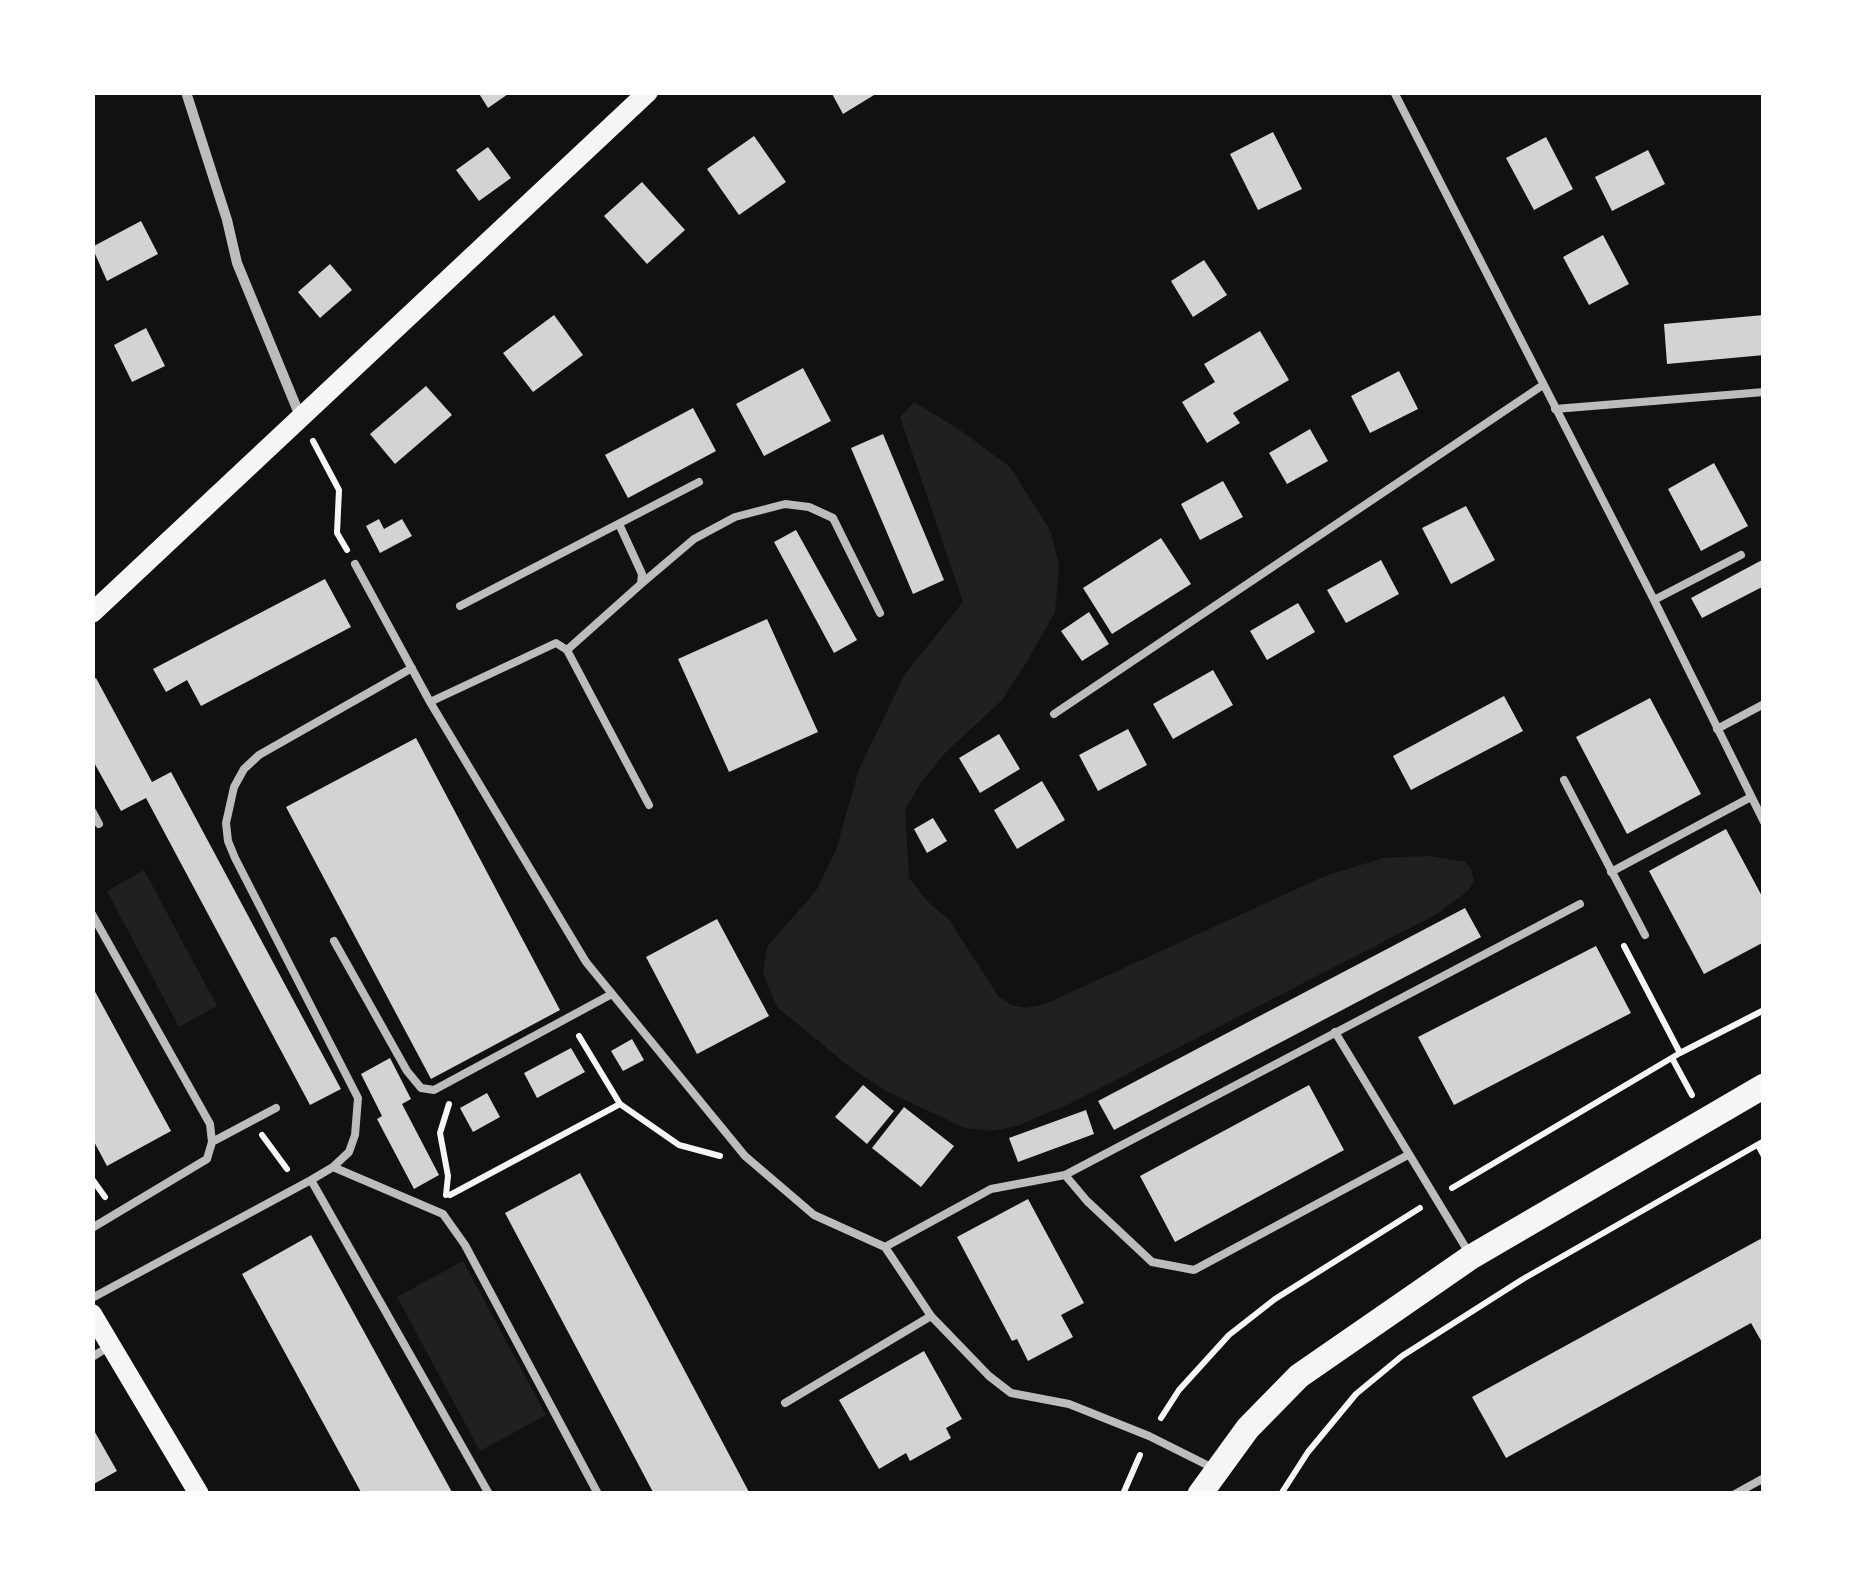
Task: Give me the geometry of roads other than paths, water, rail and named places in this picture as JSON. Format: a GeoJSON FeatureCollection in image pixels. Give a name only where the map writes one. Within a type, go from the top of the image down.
{"type":"FeatureCollection","features":[{"type":"Feature","properties":{"kind":"main road"},"geometry":{"type":"LineString","coordinates":[[92,613],[648,92]]}},
{"type":"Feature","properties":{"kind":"main road"},"geometry":{"type":"LineString","coordinates":[[1200,1494],[1248,1428],[1299,1376],[1471,1257],[1764,1086]]}},
{"type":"Feature","properties":{"kind":"main road"},"geometry":{"type":"LineString","coordinates":[[92,1314],[102,1351],[199,1494]]}},
{"type":"Feature","properties":{"kind":"street"},"geometry":{"type":"LineString","coordinates":[[186,92],[237,263],[301,418]]}},
{"type":"Feature","properties":{"kind":"lane"},"geometry":{"type":"LineString","coordinates":[[1394,92],[1764,822]]}},
{"type":"Feature","properties":{"kind":"lane"},"geometry":{"type":"LineString","coordinates":[[1054,714],[1543,384]]}},
{"type":"Feature","properties":{"kind":"lane"},"geometry":{"type":"LineString","coordinates":[[1555,409],[1764,392]]}},
{"type":"Feature","properties":{"kind":"lane"},"geometry":{"type":"LineString","coordinates":[[460,606],[699,482]]}},
{"type":"Feature","properties":{"kind":"lane"},"geometry":{"type":"LineString","coordinates":[[567,650],[694,539],[735,518],[786,504],[809,506],[833,518],[880,613]]}},
{"type":"Feature","properties":{"kind":"lane"},"geometry":{"type":"LineString","coordinates":[[619,524],[642,574],[641,584]]}},
{"type":"Feature","properties":{"kind":"lane"},"geometry":{"type":"LineString","coordinates":[[1654,600],[1741,555]]}},
{"type":"Feature","properties":{"kind":"lane"},"geometry":{"type":"LineString","coordinates":[[355,564],[430,702],[586,962],[745,1156],[814,1214],[885,1247],[931,1316],[989,1376],[1011,1393],[1070,1404],[1149,1436],[1215,1469]]}},
{"type":"Feature","properties":{"kind":"lane"},"geometry":{"type":"LineString","coordinates":[[430,702],[556,643],[567,650],[649,806]]}},
{"type":"Feature","properties":{"kind":"lane"},"geometry":{"type":"LineString","coordinates":[[92,1298],[333,1168],[349,1152],[355,1135],[358,1098],[228,842],[228,805],[244,770],[259,755],[412,668]]}},
{"type":"Feature","properties":{"kind":"lane"},"geometry":{"type":"LineString","coordinates":[[1717,729],[1764,704]]}},
{"type":"Feature","properties":{"kind":"lane"},"geometry":{"type":"LineString","coordinates":[[1564,780],[1645,935]]}},
{"type":"Feature","properties":{"kind":"lane"},"geometry":{"type":"LineString","coordinates":[[1611,872],[1752,797]]}},
{"type":"Feature","properties":{"kind":"lane"},"geometry":{"type":"LineString","coordinates":[[92,811],[100,824]]}},
{"type":"Feature","properties":{"kind":"lane"},"geometry":{"type":"LineString","coordinates":[[885,1247],[991,1189],[1066,1174],[1580,904]]}},
{"type":"Feature","properties":{"kind":"lane"},"geometry":{"type":"LineString","coordinates":[[92,914],[210,1124],[212,1142],[207,1159],[92,1228]]}},
{"type":"Feature","properties":{"kind":"lane"},"geometry":{"type":"LineString","coordinates":[[334,941],[420,1088],[434,1090],[610,995]]}},
{"type":"Feature","properties":{"kind":"lane"},"geometry":{"type":"LineString","coordinates":[[1335,1032],[1471,1257]]}},
{"type":"Feature","properties":{"kind":"lane"},"geometry":{"type":"LineString","coordinates":[[212,1142],[276,1108]]}},
{"type":"Feature","properties":{"kind":"lane"},"geometry":{"type":"LineString","coordinates":[[1066,1174],[1087,1202],[1152,1262],[1194,1270],[1408,1155]]}},
{"type":"Feature","properties":{"kind":"lane"},"geometry":{"type":"LineString","coordinates":[[333,1168],[443,1214],[465,1245],[598,1494]]}},
{"type":"Feature","properties":{"kind":"lane"},"geometry":{"type":"LineString","coordinates":[[311,1180],[488,1494]]}},
{"type":"Feature","properties":{"kind":"lane"},"geometry":{"type":"LineString","coordinates":[[784,1403],[931,1316]]}},
{"type":"Feature","properties":{"kind":"lane"},"geometry":{"type":"LineString","coordinates":[[1735,1494],[1764,1478]]}}]}
